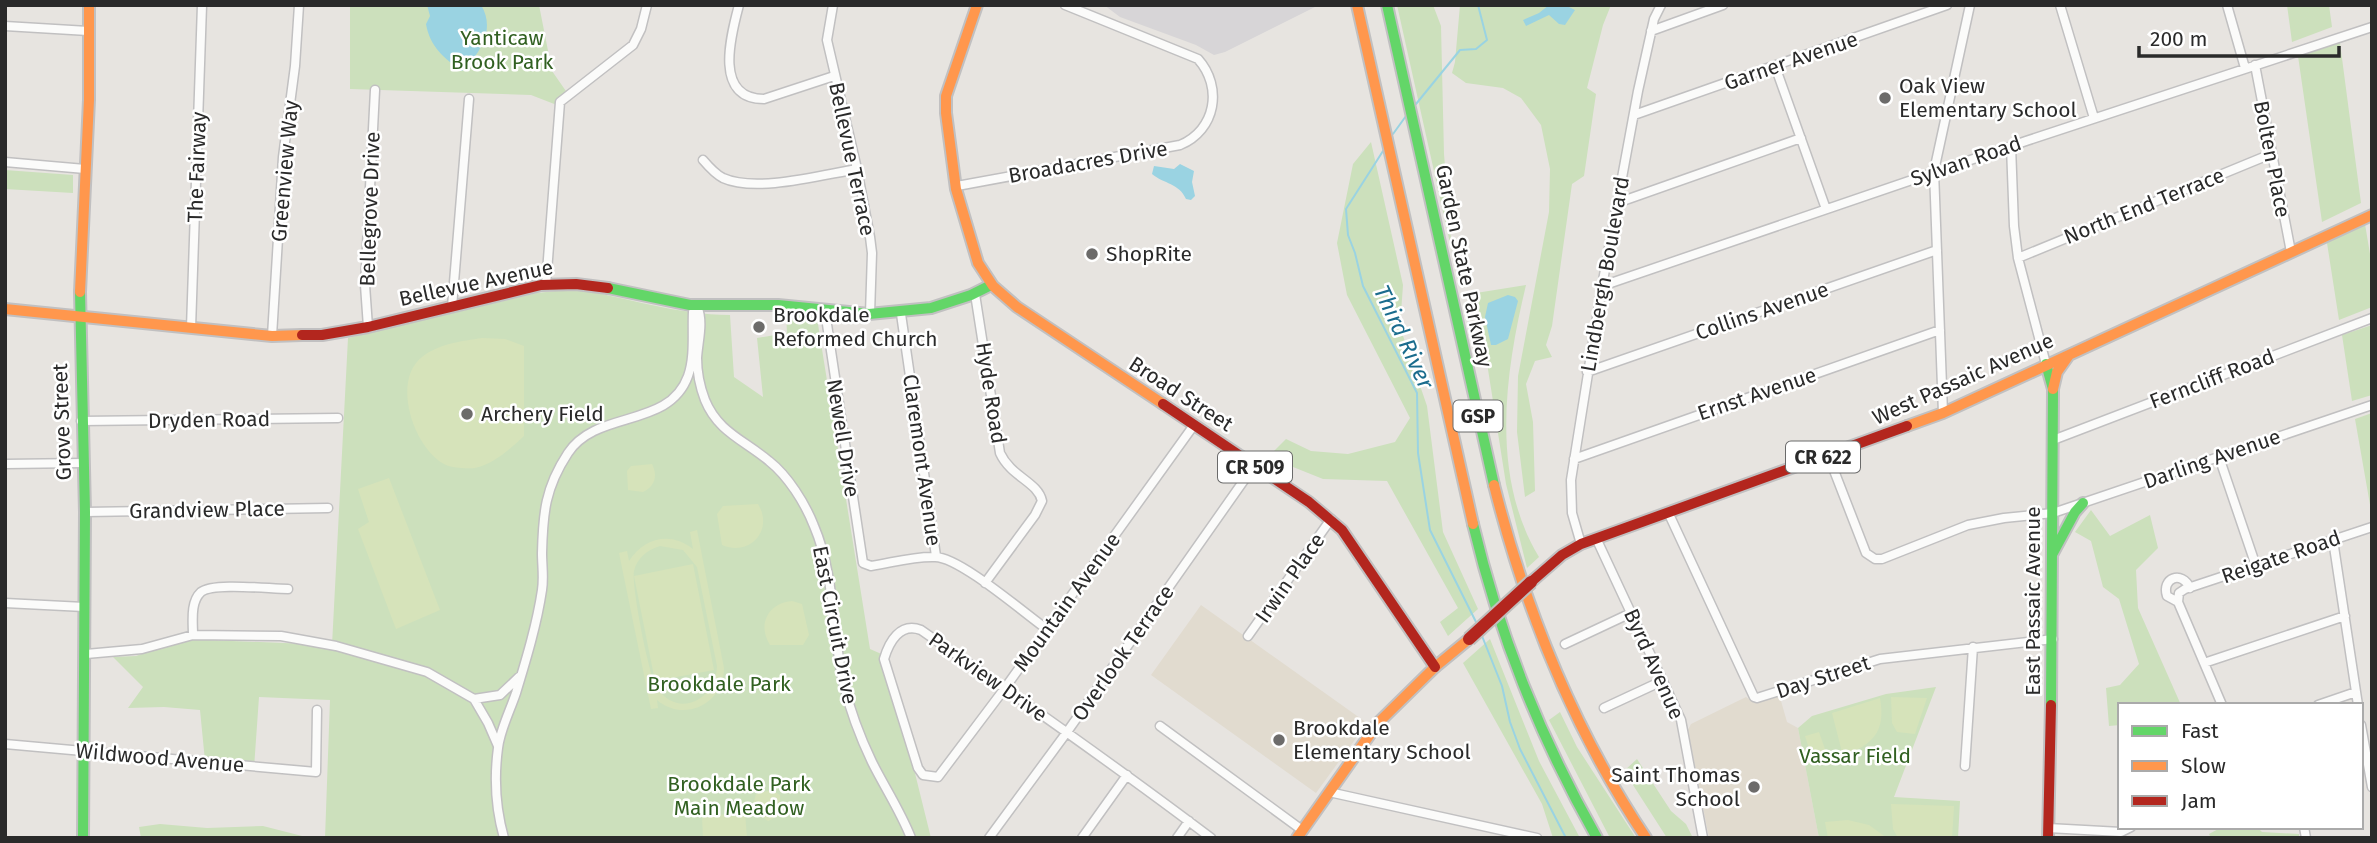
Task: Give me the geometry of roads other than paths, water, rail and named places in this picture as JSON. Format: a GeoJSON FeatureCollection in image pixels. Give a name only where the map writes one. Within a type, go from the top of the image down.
{"type":"FeatureCollection","features":[{"type":"Feature","properties":{"kind":"main road","name":"Grove Street"},"geometry":{"type":"LineString","coordinates":[[83,838],[85,512],[79,317],[89,100],[89,5]]}},
{"type":"Feature","properties":{"kind":"main road","name":"Broad Street"},"geometry":{"type":"LineString","coordinates":[[977,5],[946,96],[946,125],[970,243],[984,275],[991,285],[1017,307],[1331,519],[1352,544],[1436,667]]}},
{"type":"Feature","properties":{"kind":"main road","name":"GSP"},"geometry":{"type":"LineString","coordinates":[[1357,5],[1471,513],[1492,594],[1505,638],[1536,717],[1597,838]]}},
{"type":"Feature","properties":{"kind":"main road","name":"Garden State Parkway"},"geometry":{"type":"LineString","coordinates":[[1387,5],[1488,461],[1516,568],[1568,702],[1615,791],[1646,838]]}},
{"type":"Feature","properties":{"kind":"main road","name":"West Passaic Avenue"},"geometry":{"type":"LineString","coordinates":[[1436,667],[1562,555],[1581,544],[1943,413],[2372,215]]}},
{"type":"Feature","properties":{"kind":"main road","name":"Bellevue Avenue"},"geometry":{"type":"LineString","coordinates":[[5,309],[272,336],[336,334],[570,282],[697,306],[776,304],[870,314],[901,314],[943,306],[991,285]]}},
{"type":"Feature","properties":{"kind":"main road"},"geometry":{"type":"LineString","coordinates":[[2053,389],[2057,372],[2070,354]]}},
{"type":"Feature","properties":{"kind":"main road","name":"East Passaic Avenue"},"geometry":{"type":"LineString","coordinates":[[2046,365],[2053,389],[2053,639],[2048,833]]}},
{"type":"Feature","properties":{"kind":"main road"},"geometry":{"type":"LineString","coordinates":[[2053,553],[2075,512],[2083,503]]}},
{"type":"Feature","properties":{"kind":"main road"},"geometry":{"type":"LineString","coordinates":[[1300,834],[1378,723],[1436,667]]}},
{"type":"Feature","properties":{"kind":"main road"},"geometry":{"type":"LineString","coordinates":[[1615,791],[1654,838]]}},
{"type":"Feature","properties":{"kind":"street","name":"The Fairway"},"geometry":{"type":"LineString","coordinates":[[191,328],[202,5]]}},
{"type":"Feature","properties":{"kind":"street","name":"Greenview Way"},"geometry":{"type":"LineString","coordinates":[[272,336],[283,157],[295,66],[299,5]]}},
{"type":"Feature","properties":{"kind":"street"},"geometry":{"type":"LineString","coordinates":[[547,285],[560,102],[633,45],[641,29],[647,5]]}},
{"type":"Feature","properties":{"kind":"street"},"geometry":{"type":"LineString","coordinates":[[739,5],[729,45],[729,58],[733,78],[744,93],[764,99],[834,76]]}},
{"type":"Feature","properties":{"kind":"street","name":"Bellevue Terrace"},"geometry":{"type":"LineString","coordinates":[[833,5],[827,40],[857,169],[872,253],[870,314]]}},
{"type":"Feature","properties":{"kind":"street","name":"Broadacres Drive"},"geometry":{"type":"LineString","coordinates":[[957,186],[1180,145],[1193,139],[1203,128],[1211,107],[1214,87],[1207,69],[1198,59],[1065,5]]}},
{"type":"Feature","properties":{"kind":"street","name":"Lindbergh Boulevard"},"geometry":{"type":"LineString","coordinates":[[1581,544],[1575,528],[1570,496],[1574,458],[1617,203],[1651,31],[1661,5]]}},
{"type":"Feature","properties":{"kind":"street"},"geometry":{"type":"LineString","coordinates":[[1651,31],[1723,5]]}},
{"type":"Feature","properties":{"kind":"street","name":"Garner Avenue"},"geometry":{"type":"LineString","coordinates":[[1634,115],[1947,5]]}},
{"type":"Feature","properties":{"kind":"street"},"geometry":{"type":"LineString","coordinates":[[1943,413],[1934,172],[1970,5]]}},
{"type":"Feature","properties":{"kind":"street"},"geometry":{"type":"LineString","coordinates":[[2060,5],[2094,118]]}},
{"type":"Feature","properties":{"kind":"street"},"geometry":{"type":"LineString","coordinates":[[2227,5],[2245,68]]}},
{"type":"Feature","properties":{"kind":"street"},"geometry":{"type":"LineString","coordinates":[[5,26],[88,31]]}},
{"type":"Feature","properties":{"kind":"street","name":"Sylvan Road"},"geometry":{"type":"LineString","coordinates":[[1602,286],[2094,118],[2372,27]]}},
{"type":"Feature","properties":{"kind":"street","name":"Bolten Place"},"geometry":{"type":"LineString","coordinates":[[2255,65],[2291,252]]}},
{"type":"Feature","properties":{"kind":"street"},"geometry":{"type":"LineString","coordinates":[[1775,66],[1826,209]]}},
{"type":"Feature","properties":{"kind":"street","name":"Bellegrove Drive"},"geometry":{"type":"LineString","coordinates":[[368,327],[365,285],[375,90]]}},
{"type":"Feature","properties":{"kind":"street"},"geometry":{"type":"LineString","coordinates":[[452,307],[469,99]]}},
{"type":"Feature","properties":{"kind":"street"},"geometry":{"type":"LineString","coordinates":[[1617,203],[1801,138]]}},
{"type":"Feature","properties":{"kind":"street"},"geometry":{"type":"LineString","coordinates":[[2011,146],[2018,258],[2046,365]]}},
{"type":"Feature","properties":{"kind":"street","name":"North End Terrace"},"geometry":{"type":"LineString","coordinates":[[2018,258],[2271,154]]}},
{"type":"Feature","properties":{"kind":"street"},"geometry":{"type":"LineString","coordinates":[[703,160],[720,177],[744,184],[766,184],[857,169]]}},
{"type":"Feature","properties":{"kind":"street"},"geometry":{"type":"LineString","coordinates":[[5,162],[85,169]]}},
{"type":"Feature","properties":{"kind":"street","name":"Collins Avenue"},"geometry":{"type":"LineString","coordinates":[[1587,372],[1937,250]]}},
{"type":"Feature","properties":{"kind":"street","name":"Hyde Road"},"geometry":{"type":"LineString","coordinates":[[975,294],[1000,453],[1013,472],[1039,491],[1041,501],[1035,515],[985,583]]}},
{"type":"Feature","properties":{"kind":"street"},"geometry":{"type":"LineString","coordinates":[[504,838],[496,801],[498,747],[521,675],[542,589],[542,523],[545,499],[551,482],[570,450],[592,432],[620,420],[650,414],[671,401],[689,373],[693,312],[697,306]]}},
{"type":"Feature","properties":{"kind":"street","name":"East Circuit Drive"},"geometry":{"type":"LineString","coordinates":[[697,306],[701,314],[697,361],[702,390],[714,418],[726,431],[771,462],[802,503],[814,526],[828,572],[843,681],[853,717],[871,760],[911,838]]}},
{"type":"Feature","properties":{"kind":"street","name":"Newell Drive"},"geometry":{"type":"LineString","coordinates":[[825,311],[863,563],[871,566],[936,556]]}},
{"type":"Feature","properties":{"kind":"street","name":"Claremont Avenue"},"geometry":{"type":"LineString","coordinates":[[901,314],[936,556],[985,583],[1048,630]]}},
{"type":"Feature","properties":{"kind":"street","name":"Ferncliff Road"},"geometry":{"type":"LineString","coordinates":[[2053,440],[2372,318]]}},
{"type":"Feature","properties":{"kind":"street","name":"Ernst Avenue"},"geometry":{"type":"LineString","coordinates":[[1574,458],[1940,330]]}},
{"type":"Feature","properties":{"kind":"street","name":"Darling Avenue"},"geometry":{"type":"LineString","coordinates":[[1828,455],[1866,553],[1875,559],[1890,558],[1968,525],[2053,513],[2372,405]]}},
{"type":"Feature","properties":{"kind":"street","name":"Dryden Road"},"geometry":{"type":"LineString","coordinates":[[81,421],[338,418]]}},
{"type":"Feature","properties":{"kind":"street","name":"Mountain Avenue"},"geometry":{"type":"LineString","coordinates":[[938,777],[1048,630],[1194,425]]}},
{"type":"Feature","properties":{"kind":"street"},"geometry":{"type":"LineString","coordinates":[[2219,457],[2256,566]]}},
{"type":"Feature","properties":{"kind":"street"},"geometry":{"type":"LineString","coordinates":[[5,464],[83,463]]}},
{"type":"Feature","properties":{"kind":"street","name":"Overlook Terrace"},"geometry":{"type":"LineString","coordinates":[[989,838],[1254,466]]}},
{"type":"Feature","properties":{"kind":"street","name":"Grandview Place"},"geometry":{"type":"LineString","coordinates":[[85,512],[328,508]]}},
{"type":"Feature","properties":{"kind":"street","name":"Day Street"},"geometry":{"type":"LineString","coordinates":[[1668,512],[1757,698],[1880,659],[2053,639]]}},
{"type":"Feature","properties":{"kind":"street","name":"Irwin Place"},"geometry":{"type":"LineString","coordinates":[[1248,636],[1331,519]]}},
{"type":"Feature","properties":{"kind":"street","name":"Reigate Road"},"geometry":{"type":"LineString","coordinates":[[2190,588],[2187,581],[2180,577],[2173,578],[2165,589],[2167,596],[2178,601],[2179,593],[2190,588],[2372,527]]}},
{"type":"Feature","properties":{"kind":"street","name":"Byrd Avenue"},"geometry":{"type":"LineString","coordinates":[[1596,538],[1683,727],[1703,838]]}},
{"type":"Feature","properties":{"kind":"street"},"geometry":{"type":"LineString","coordinates":[[2333,540],[2358,703]]}},
{"type":"Feature","properties":{"kind":"street"},"geometry":{"type":"LineString","coordinates":[[193,635],[194,605],[201,592],[214,587],[288,589]]}},
{"type":"Feature","properties":{"kind":"street"},"geometry":{"type":"LineString","coordinates":[[2178,601],[2221,703]]}},
{"type":"Feature","properties":{"kind":"street"},"geometry":{"type":"LineString","coordinates":[[5,603],[83,607]]}},
{"type":"Feature","properties":{"kind":"street"},"geometry":{"type":"LineString","coordinates":[[1565,644],[1631,613]]}},
{"type":"Feature","properties":{"kind":"street"},"geometry":{"type":"LineString","coordinates":[[2204,663],[2345,616]]}},
{"type":"Feature","properties":{"kind":"street","name":"Parkview Drive"},"geometry":{"type":"LineString","coordinates":[[938,777],[923,775],[918,768],[884,659],[891,641],[904,629],[921,630],[1127,775],[1210,838]]}},
{"type":"Feature","properties":{"kind":"street"},"geometry":{"type":"LineString","coordinates":[[86,654],[142,649],[193,635],[281,635],[336,646],[427,672],[474,699],[498,747]]}},
{"type":"Feature","properties":{"kind":"street"},"geometry":{"type":"LineString","coordinates":[[1965,766],[1973,647]]}},
{"type":"Feature","properties":{"kind":"street"},"geometry":{"type":"LineString","coordinates":[[474,699],[500,695],[521,675]]}},
{"type":"Feature","properties":{"kind":"street"},"geometry":{"type":"LineString","coordinates":[[1604,708],[1662,681]]}},
{"type":"Feature","properties":{"kind":"street"},"geometry":{"type":"LineString","coordinates":[[2324,703],[2356,692]]}},
{"type":"Feature","properties":{"kind":"street","name":"Wildwood Avenue"},"geometry":{"type":"LineString","coordinates":[[5,744],[316,772],[317,710]]}},
{"type":"Feature","properties":{"kind":"street"},"geometry":{"type":"LineString","coordinates":[[1160,726],[1300,834]]}},
{"type":"Feature","properties":{"kind":"street"},"geometry":{"type":"LineString","coordinates":[[2363,746],[2365,767],[2372,788]]}},
{"type":"Feature","properties":{"kind":"street"},"geometry":{"type":"LineString","coordinates":[[1082,838],[1127,775]]}},
{"type":"Feature","properties":{"kind":"street"},"geometry":{"type":"LineString","coordinates":[[1329,792],[1537,838]]}},
{"type":"Feature","properties":{"kind":"street"},"geometry":{"type":"LineString","coordinates":[[1177,838],[1189,821]]}},
{"type":"Feature","properties":{"kind":"street"},"geometry":{"type":"LineString","coordinates":[[2048,833],[2121,832],[2127,829]]}},
{"type":"Feature","properties":{"kind":"water"},"geometry":{"type":"Polygon","coordinates":[[[427,5],[481,5],[487,23],[484,41],[475,57],[462,71],[434,46],[426,24],[430,16],[427,5]]]}},
{"type":"Feature","properties":{"kind":"water"},"geometry":{"type":"Polygon","coordinates":[[[1549,5],[1565,5],[1575,10],[1565,25],[1559,24],[1549,15],[1526,26],[1523,20],[1549,5]]]}},
{"type":"Feature","properties":{"kind":"water"},"geometry":{"type":"Polygon","coordinates":[[[1180,164],[1194,171],[1192,182],[1195,196],[1191,200],[1152,174],[1154,166],[1174,169],[1180,164]]]}},
{"type":"Feature","properties":{"kind":"water"},"geometry":{"type":"Polygon","coordinates":[[[1508,295],[1518,301],[1508,339],[1491,345],[1485,317],[1488,303],[1508,295]]]}},
{"type":"Feature","properties":{"kind":"waterway","name":"Third River"},"geometry":{"type":"LineString","coordinates":[[1416,104],[1460,50],[1476,49],[1487,40],[1478,5]]}},
{"type":"Feature","properties":{"kind":"waterway","name":"Third River"},"geometry":{"type":"LineString","coordinates":[[1393,134],[1406,116]]}},
{"type":"Feature","properties":{"kind":"waterway","name":"Third River"},"geometry":{"type":"LineString","coordinates":[[1383,151],[1346,209],[1348,235],[1363,286],[1417,393],[1418,453],[1430,530],[1477,624]]}},
{"type":"Feature","properties":{"kind":"waterway","name":"Third River"},"geometry":{"type":"LineString","coordinates":[[1482,636],[1502,686],[1510,722],[1520,749],[1566,838]]}},
{"type":"Feature","properties":{"kind":"place","name":"Oak View Elementary School"},"geometry":{"type":"Point","coordinates":[1885,98]}},
{"type":"Feature","properties":{"kind":"place","name":"ShopRite"},"geometry":{"type":"Point","coordinates":[1092,254]}},
{"type":"Feature","properties":{"kind":"place","name":"Brookdale Reformed Church"},"geometry":{"type":"Point","coordinates":[759,327]}},
{"type":"Feature","properties":{"kind":"place","name":"Archery Field"},"geometry":{"type":"Point","coordinates":[467,414]}},
{"type":"Feature","properties":{"kind":"place","name":"Brookdale Elementary School"},"geometry":{"type":"Point","coordinates":[1279,740]}},
{"type":"Feature","properties":{"kind":"place","name":"Saint Thomas School"},"geometry":{"type":"Point","coordinates":[1754,787]}},
{"type":"Feature","properties":{"kind":"park label","name":"Yanticaw Brook Park"},"geometry":{"type":"Point","coordinates":[502,50]}},
{"type":"Feature","properties":{"kind":"park label","name":"Brookdale Park"},"geometry":{"type":"Point","coordinates":[719,684]}},
{"type":"Feature","properties":{"kind":"park label","name":"Vassar Field"},"geometry":{"type":"Point","coordinates":[1855,756]}},
{"type":"Feature","properties":{"kind":"park label","name":"Brookdale Park Main Meadow"},"geometry":{"type":"Point","coordinates":[739,796]}}]}
